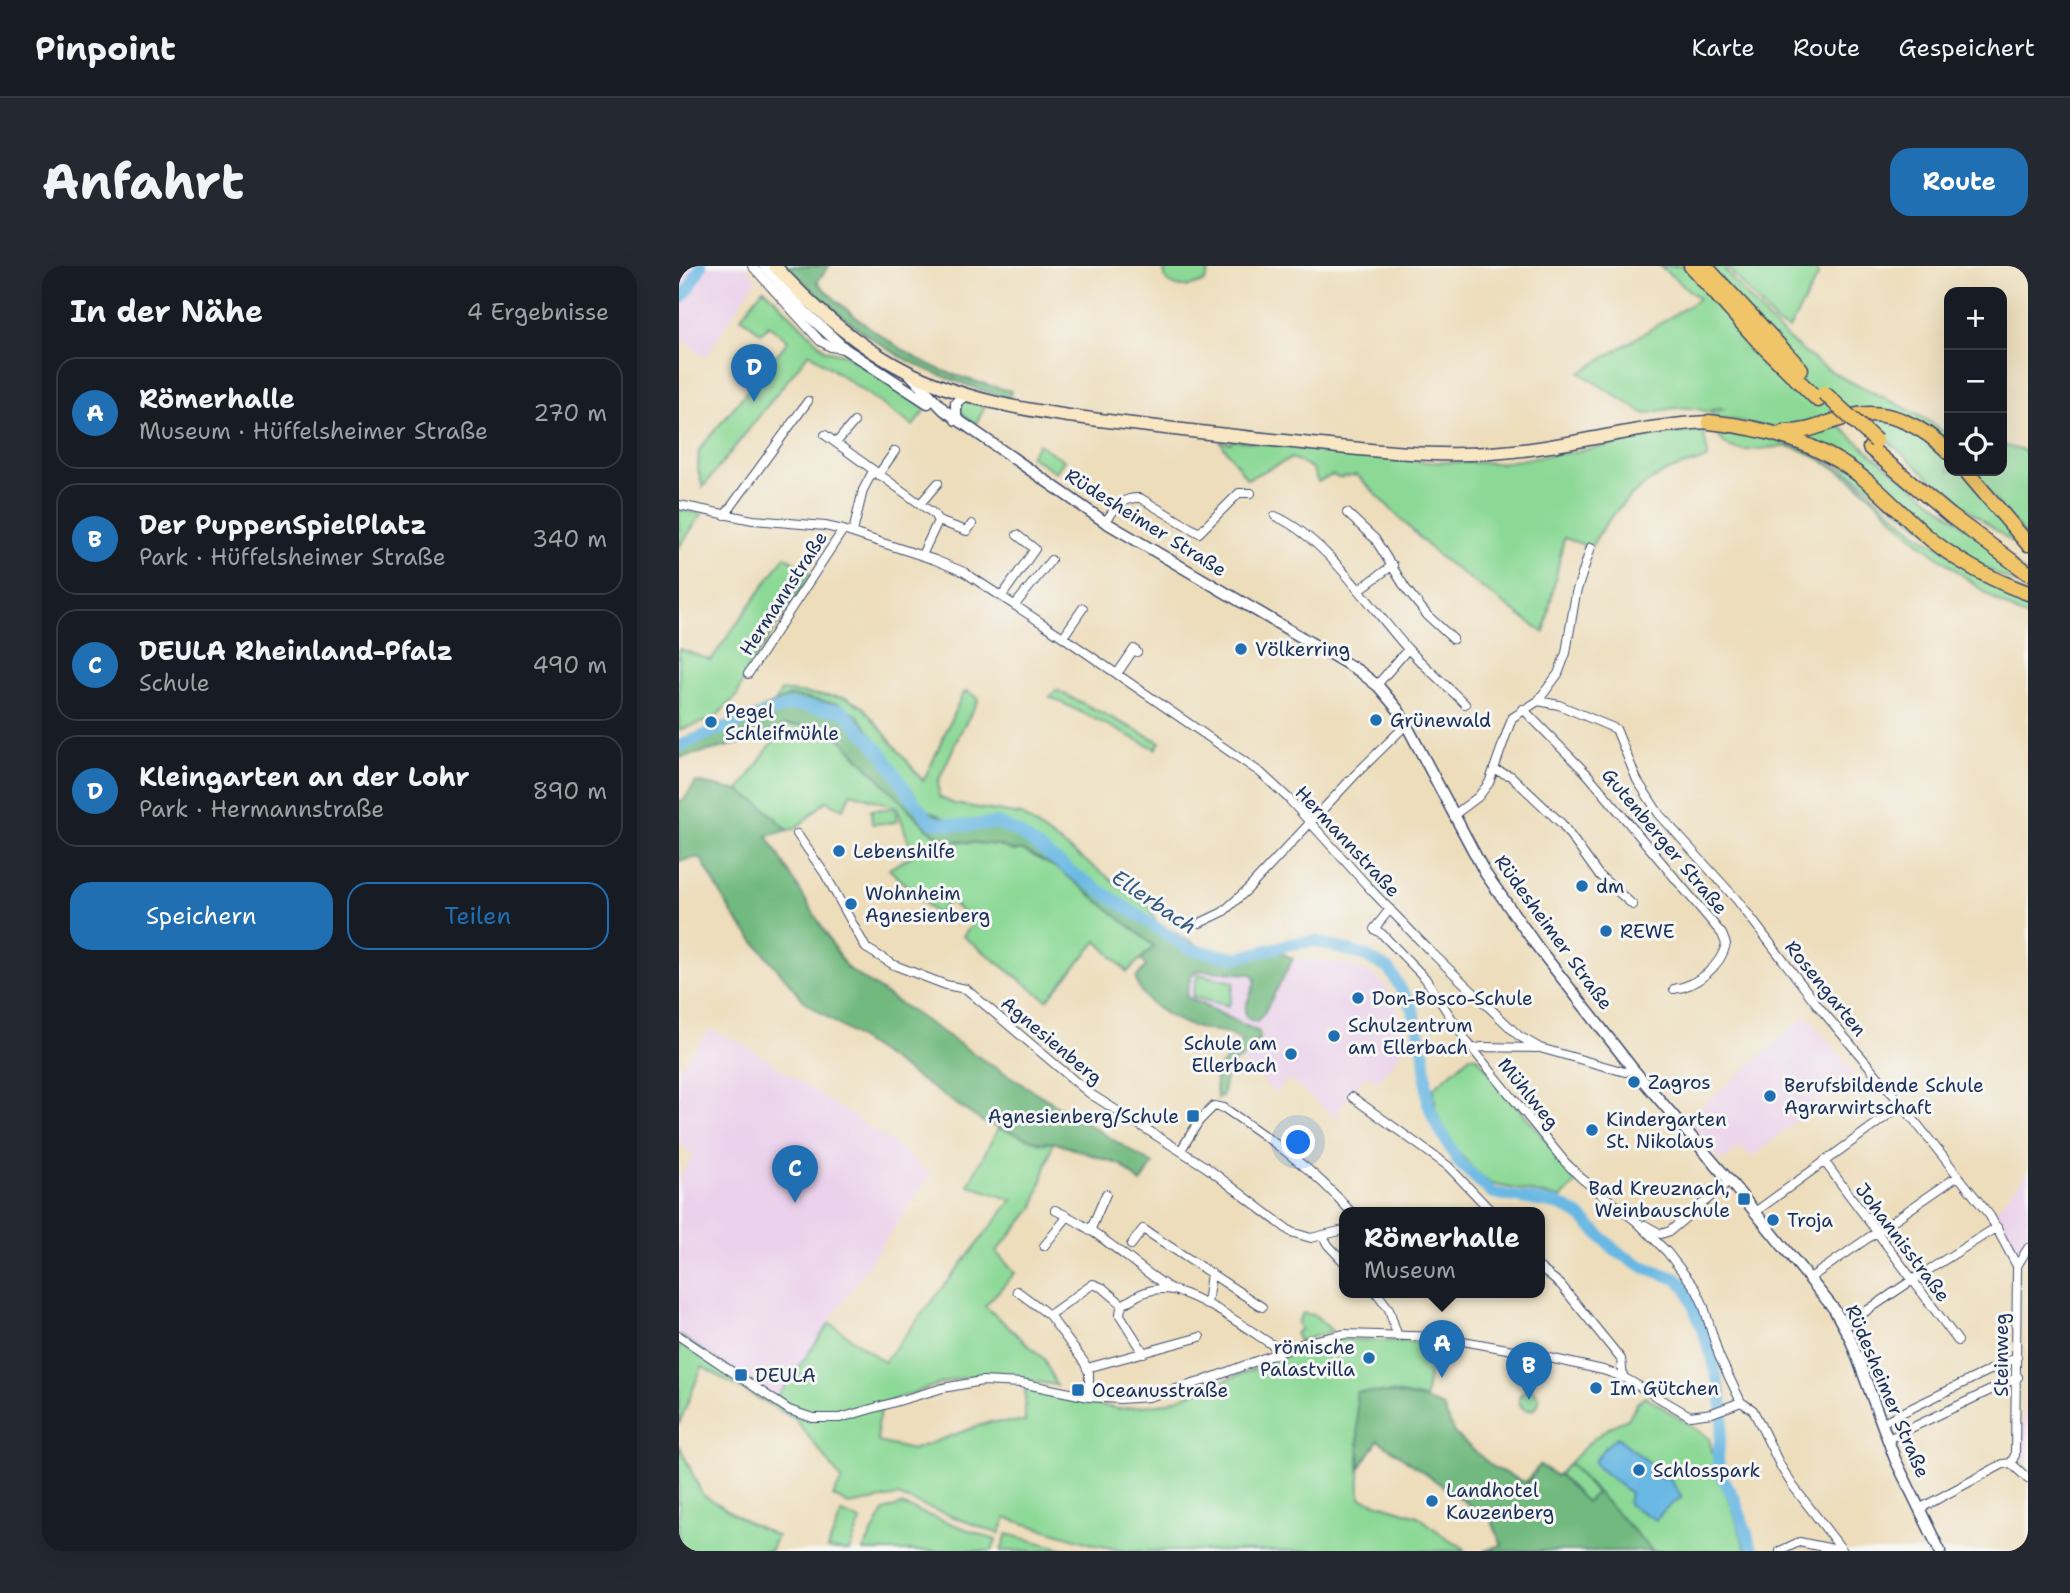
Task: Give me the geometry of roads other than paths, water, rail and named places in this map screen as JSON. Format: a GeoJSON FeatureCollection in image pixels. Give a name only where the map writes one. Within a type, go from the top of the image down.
{"type":"FeatureCollection","features":[{"type":"Feature","properties":{"kind":"highway"},"geometry":{"type":"LineString","coordinates":[[1692,266],[1762,345],[1951,516],[2028,573]]}},
{"type":"Feature","properties":{"kind":"highway"},"geometry":{"type":"LineString","coordinates":[[1705,266],[1821,396]]}},
{"type":"Feature","properties":{"kind":"highway"},"geometry":{"type":"LineString","coordinates":[[1709,422],[1772,432],[1799,432],[1850,416],[1881,415],[1901,419],[1919,428],[1944,447]]}},
{"type":"Feature","properties":{"kind":"highway"},"geometry":{"type":"LineString","coordinates":[[1772,432],[1814,448],[1838,461],[1866,480],[1951,554],[1984,574],[2028,593]]}},
{"type":"Feature","properties":{"kind":"highway"},"geometry":{"type":"LineString","coordinates":[[1873,445],[2028,562]]}},
{"type":"Feature","properties":{"kind":"highway"},"geometry":{"type":"LineString","coordinates":[[1970,476],[2028,544]]}},
{"type":"Feature","properties":{"kind":"main road"},"geometry":{"type":"LineString","coordinates":[[771,267],[852,337],[906,370],[969,395],[1025,411],[1202,433],[1429,454],[1487,454],[1532,450],[1672,424],[1709,422]]}},
{"type":"Feature","properties":{"kind":"street"},"geometry":{"type":"LineString","coordinates":[[752,266],[820,341],[845,349]]}},
{"type":"Feature","properties":{"kind":"street","name":"Rüdesheimer Straße"},"geometry":{"type":"LineString","coordinates":[[771,267],[806,313],[845,349],[944,411],[1105,522],[1338,659],[1377,685],[1407,724],[1485,873],[1514,915],[1633,1069],[1834,1309],[1844,1326],[1888,1439],[1940,1551]]}},
{"type":"Feature","properties":{"kind":"street","name":"Rüdesheimer Straße"},"geometry":{"type":"LineString","coordinates":[[906,370],[944,411]]}},
{"type":"Feature","properties":{"kind":"street"},"geometry":{"type":"LineString","coordinates":[[956,420],[955,403],[969,395]]}},
{"type":"Feature","properties":{"kind":"street"},"geometry":{"type":"LineString","coordinates":[[725,515],[808,401]]}},
{"type":"Feature","properties":{"kind":"street"},"geometry":{"type":"LineString","coordinates":[[836,443],[854,422]]}},
{"type":"Feature","properties":{"kind":"street"},"geometry":{"type":"LineString","coordinates":[[825,435],[920,504],[938,521],[967,531],[972,524]]}},
{"type":"Feature","properties":{"kind":"street"},"geometry":{"type":"LineString","coordinates":[[853,532],[863,490],[895,451]]}},
{"type":"Feature","properties":{"kind":"street"},"geometry":{"type":"LineString","coordinates":[[920,504],[938,483]]}},
{"type":"Feature","properties":{"kind":"street"},"geometry":{"type":"LineString","coordinates":[[1105,522],[1121,501],[1130,497],[1140,498],[1199,533],[1239,493],[1251,493]]}},
{"type":"Feature","properties":{"kind":"street","name":"Hermannstraße"},"geometry":{"type":"LineString","coordinates":[[679,505],[725,515],[853,532],[964,572],[1261,773],[1288,798],[1428,949],[1519,1036],[1540,1048]]}},
{"type":"Feature","properties":{"kind":"street"},"geometry":{"type":"LineString","coordinates":[[1347,513],[1374,539],[1420,606],[1453,639]]}},
{"type":"Feature","properties":{"kind":"street"},"geometry":{"type":"LineString","coordinates":[[1275,516],[1286,520],[1318,546],[1408,649],[1465,704]]}},
{"type":"Feature","properties":{"kind":"street"},"geometry":{"type":"LineString","coordinates":[[922,555],[938,521]]}},
{"type":"Feature","properties":{"kind":"street","name":"Hermannstraße"},"geometry":{"type":"LineString","coordinates":[[748,674],[843,530]]}},
{"type":"Feature","properties":{"kind":"street"},"geometry":{"type":"LineString","coordinates":[[1002,596],[1035,550],[1017,535]]}},
{"type":"Feature","properties":{"kind":"street"},"geometry":{"type":"LineString","coordinates":[[1454,815],[1484,791],[1509,724],[1515,715],[1538,701],[1563,662],[1578,583],[1591,547]]}},
{"type":"Feature","properties":{"kind":"street"},"geometry":{"type":"LineString","coordinates":[[1015,605],[1051,560]]}},
{"type":"Feature","properties":{"kind":"street"},"geometry":{"type":"LineString","coordinates":[[1359,590],[1393,565]]}},
{"type":"Feature","properties":{"kind":"street"},"geometry":{"type":"LineString","coordinates":[[1063,637],[1083,608]]}},
{"type":"Feature","properties":{"kind":"street"},"geometry":{"type":"LineString","coordinates":[[1117,674],[1134,649],[1137,652]]}},
{"type":"Feature","properties":{"kind":"street"},"geometry":{"type":"LineString","coordinates":[[1377,685],[1408,649]]}},
{"type":"Feature","properties":{"kind":"street","name":"Rosengarten"},"geometry":{"type":"LineString","coordinates":[[1538,701],[1559,705],[1616,729],[1637,780],[1659,814],[1737,900],[1819,1007],[1902,1105],[1997,1227],[2017,1266]]}},
{"type":"Feature","properties":{"kind":"street","name":"Gutenberger Straße"},"geometry":{"type":"LineString","coordinates":[[1523,709],[1588,775],[1722,934],[1727,944],[1721,960],[1685,988],[1674,989]]}},
{"type":"Feature","properties":{"kind":"street"},"geometry":{"type":"LineString","coordinates":[[1200,923],[1227,909],[1407,724]]}},
{"type":"Feature","properties":{"kind":"street"},"geometry":{"type":"LineString","coordinates":[[1494,770],[1511,776],[1562,824],[1598,874],[1633,905]]}},
{"type":"Feature","properties":{"kind":"street","name":"Agnesienberg"},"geometry":{"type":"LineString","coordinates":[[797,834],[825,874],[866,948],[894,965],[946,985],[966,989],[1089,1093],[1181,1150],[1291,1232],[1304,1237],[1339,1231]]}},
{"type":"Feature","properties":{"kind":"street","name":"Mühlweg"},"geometry":{"type":"LineString","coordinates":[[1390,909],[1374,929],[1425,978],[1473,1049],[1565,1162],[1636,1221],[1667,1252],[1696,1289],[1719,1356],[1741,1402],[1753,1410],[1787,1477],[1841,1550]]}},
{"type":"Feature","properties":{"kind":"street","name":"Hermannstraße"},"geometry":{"type":"LineString","coordinates":[[1473,1049],[1482,1046],[1540,1048],[1625,1072],[1633,1069]]}},
{"type":"Feature","properties":{"kind":"street"},"geometry":{"type":"LineString","coordinates":[[1352,1097],[1448,1166],[1487,1207]]}},
{"type":"Feature","properties":{"kind":"street"},"geometry":{"type":"LineString","coordinates":[[1755,1212],[1902,1105]]}},
{"type":"Feature","properties":{"kind":"street"},"geometry":{"type":"LineString","coordinates":[[1181,1150],[1208,1111],[1214,1106],[1224,1108],[1290,1154],[1333,1191],[1347,1207]]}},
{"type":"Feature","properties":{"kind":"street","name":"Johannisstraße"},"geometry":{"type":"LineString","coordinates":[[1824,1161],[1958,1341]]}},
{"type":"Feature","properties":{"kind":"street"},"geometry":{"type":"LineString","coordinates":[[1810,1278],[1958,1176]]}},
{"type":"Feature","properties":{"kind":"street","name":"Mühlweg"},"geometry":{"type":"LineString","coordinates":[[1636,1221],[1661,1234],[1670,1231],[1729,1181]]}},
{"type":"Feature","properties":{"kind":"street"},"geometry":{"type":"LineString","coordinates":[[1090,1231],[1106,1194]]}},
{"type":"Feature","properties":{"kind":"street"},"geometry":{"type":"LineString","coordinates":[[1055,1210],[1081,1222],[1171,1289],[1207,1305],[1282,1351]]}},
{"type":"Feature","properties":{"kind":"street"},"geometry":{"type":"LineString","coordinates":[[1044,1246],[1068,1216]]}},
{"type":"Feature","properties":{"kind":"street"},"geometry":{"type":"LineString","coordinates":[[1844,1326],[1997,1227]]}},
{"type":"Feature","properties":{"kind":"street"},"geometry":{"type":"LineString","coordinates":[[1131,1245],[1143,1229],[1262,1307]]}},
{"type":"Feature","properties":{"kind":"street"},"geometry":{"type":"LineString","coordinates":[[1323,1236],[1339,1257]]}},
{"type":"Feature","properties":{"kind":"street"},"geometry":{"type":"LineString","coordinates":[[2017,1266],[2028,1248]]}},
{"type":"Feature","properties":{"kind":"street","name":"Steinweg"},"geometry":{"type":"LineString","coordinates":[[2011,1463],[2015,1455],[2018,1377],[2017,1266]]}},
{"type":"Feature","properties":{"kind":"street"},"geometry":{"type":"LineString","coordinates":[[1545,1272],[1569,1294],[1621,1359],[1623,1377]]}},
{"type":"Feature","properties":{"kind":"street"},"geometry":{"type":"LineString","coordinates":[[1207,1305],[1211,1273]]}},
{"type":"Feature","properties":{"kind":"street"},"geometry":{"type":"LineString","coordinates":[[1049,1315],[1093,1284],[1103,1288],[1123,1305]]}},
{"type":"Feature","properties":{"kind":"street"},"geometry":{"type":"LineString","coordinates":[[1144,1353],[1120,1315],[1123,1305],[1146,1291],[1171,1289]]}},
{"type":"Feature","properties":{"kind":"street"},"geometry":{"type":"LineString","coordinates":[[1017,1291],[1049,1315],[1087,1368],[1089,1397]]}},
{"type":"Feature","properties":{"kind":"street"},"geometry":{"type":"LineString","coordinates":[[1381,1298],[1389,1309],[1398,1337]]}},
{"type":"Feature","properties":{"kind":"street"},"geometry":{"type":"LineString","coordinates":[[679,1336],[769,1399],[799,1416],[813,1418],[840,1418],[859,1414],[930,1392],[982,1381],[1021,1383],[1089,1397],[1136,1399],[1161,1395],[1334,1335],[1441,1337],[1469,1341],[1623,1377],[1682,1412],[1699,1416],[1741,1402]]}},
{"type":"Feature","properties":{"kind":"street"},"geometry":{"type":"LineString","coordinates":[[1087,1368],[1200,1337]]}},
{"type":"Feature","properties":{"kind":"street"},"geometry":{"type":"LineString","coordinates":[[1883,1422],[2017,1357]]}},
{"type":"Feature","properties":{"kind":"street"},"geometry":{"type":"LineString","coordinates":[[1888,1439],[2018,1377]]}},
{"type":"Feature","properties":{"kind":"street"},"geometry":{"type":"LineString","coordinates":[[1919,1509],[2003,1464],[2011,1463],[2028,1479]]}},
{"type":"Feature","properties":{"kind":"street"},"geometry":{"type":"LineString","coordinates":[[1780,1551],[1799,1542],[1841,1550]]}},
{"type":"Feature","properties":{"kind":"water"},"geometry":{"type":"Polygon","coordinates":[[[1617,1437],[1655,1467],[1659,1478],[1669,1478],[1682,1497],[1665,1509],[1656,1520],[1628,1504],[1630,1493],[1594,1462],[1617,1437]]]}},
{"type":"Feature","properties":{"kind":"waterway"},"geometry":{"type":"LineString","coordinates":[[679,299],[689,289],[701,266]]}},
{"type":"Feature","properties":{"kind":"waterway","name":"Ellerbach"},"geometry":{"type":"LineString","coordinates":[[679,746],[791,705],[843,711],[881,752],[931,822],[965,826],[997,823],[1019,833],[1075,874],[1189,949],[1237,958],[1290,944],[1315,941],[1363,955],[1389,969],[1413,1009],[1424,1053],[1428,1103],[1434,1120],[1459,1163],[1492,1193],[1561,1205],[1580,1216],[1617,1252],[1644,1267],[1677,1279],[1687,1289],[1712,1356],[1721,1397],[1723,1418],[1718,1454],[1719,1472],[1734,1497],[1753,1551]]}},
{"type":"Feature","properties":{"kind":"place","name":"Kleingarten an der Lohr"},"geometry":{"type":"Point","coordinates":[754,402]}},
{"type":"Feature","properties":{"kind":"place","name":"Völkerring"},"geometry":{"type":"Point","coordinates":[1241,649]}},
{"type":"Feature","properties":{"kind":"place","name":"Grünewald"},"geometry":{"type":"Point","coordinates":[1376,720]}},
{"type":"Feature","properties":{"kind":"place","name":"Pegel Schleifmühle"},"geometry":{"type":"Point","coordinates":[711,722]}},
{"type":"Feature","properties":{"kind":"place","name":"Lebenshilfe"},"geometry":{"type":"Point","coordinates":[839,851]}},
{"type":"Feature","properties":{"kind":"place","name":"dm"},"geometry":{"type":"Point","coordinates":[1582,886]}},
{"type":"Feature","properties":{"kind":"place","name":"Wohnheim Agnesienberg"},"geometry":{"type":"Point","coordinates":[851,904]}},
{"type":"Feature","properties":{"kind":"place","name":"REWE"},"geometry":{"type":"Point","coordinates":[1606,931]}},
{"type":"Feature","properties":{"kind":"place","name":"Don-Bosco-Schule"},"geometry":{"type":"Point","coordinates":[1358,998]}},
{"type":"Feature","properties":{"kind":"place","name":"Schulzentrum am Ellerbach"},"geometry":{"type":"Point","coordinates":[1334,1036]}},
{"type":"Feature","properties":{"kind":"place","name":"Schule am Ellerbach"},"geometry":{"type":"Point","coordinates":[1291,1054]}},
{"type":"Feature","properties":{"kind":"place","name":"Zagros"},"geometry":{"type":"Point","coordinates":[1634,1082]}},
{"type":"Feature","properties":{"kind":"place","name":"Berufsbildende Schule Agrarwirtschaft"},"geometry":{"type":"Point","coordinates":[1770,1096]}},
{"type":"Feature","properties":{"kind":"place","name":"Agnesienberg/Schule"},"geometry":{"type":"Point","coordinates":[1193,1116]}},
{"type":"Feature","properties":{"kind":"place","name":"Kindergarten St. Nikolaus"},"geometry":{"type":"Point","coordinates":[1592,1130]}},
{"type":"Feature","properties":{"kind":"place","name":"Bad Kreuznach, Weinbauschule"},"geometry":{"type":"Point","coordinates":[1744,1199]}},
{"type":"Feature","properties":{"kind":"place","name":"DEULA Rheinland-Pfalz"},"geometry":{"type":"Point","coordinates":[795,1203]}},
{"type":"Feature","properties":{"kind":"place","name":"Troja"},"geometry":{"type":"Point","coordinates":[1773,1220]}},
{"type":"Feature","properties":{"kind":"place","name":"römische Palastvilla"},"geometry":{"type":"Point","coordinates":[1369,1358]}},
{"type":"Feature","properties":{"kind":"place","name":"DEULA"},"geometry":{"type":"Point","coordinates":[741,1375]}},
{"type":"Feature","properties":{"kind":"place","name":"Römerhalle"},"geometry":{"type":"Point","coordinates":[1442,1378]}},
{"type":"Feature","properties":{"kind":"place","name":"Im Gütchen"},"geometry":{"type":"Point","coordinates":[1596,1388]}},
{"type":"Feature","properties":{"kind":"place","name":"Oceanusstraße"},"geometry":{"type":"Point","coordinates":[1078,1390]}},
{"type":"Feature","properties":{"kind":"place","name":"Der PuppenSpielPlatz"},"geometry":{"type":"Point","coordinates":[1529,1400]}},
{"type":"Feature","properties":{"kind":"place","name":"Schlosspark"},"geometry":{"type":"Point","coordinates":[1639,1470]}},
{"type":"Feature","properties":{"kind":"place","name":"Landhotel Kauzenberg"},"geometry":{"type":"Point","coordinates":[1432,1501]}}]}
